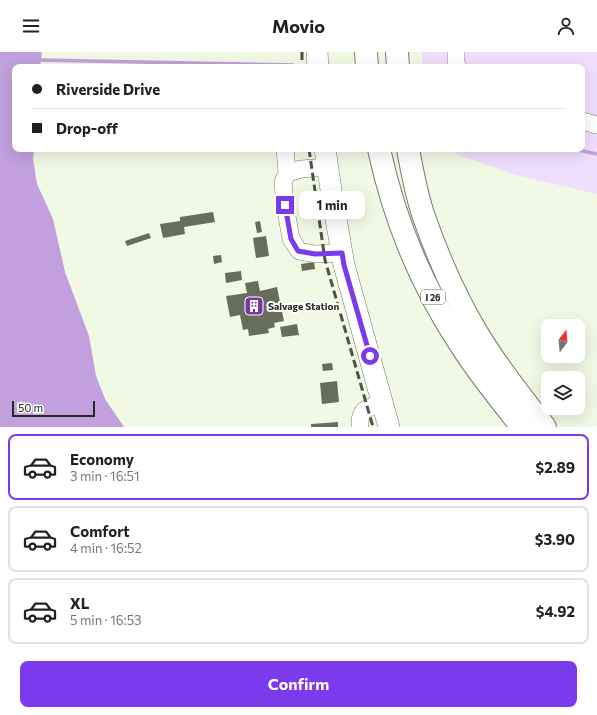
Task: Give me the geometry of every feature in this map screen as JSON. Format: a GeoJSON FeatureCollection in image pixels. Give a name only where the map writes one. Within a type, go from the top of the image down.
{"type":"FeatureCollection","features":[{"type":"Feature","properties":{"kind":"highway"},"geometry":{"type":"LineString","coordinates":[[366,52],[367,64]]}},
{"type":"Feature","properties":{"kind":"highway"},"geometry":{"type":"LineString","coordinates":[[397,52],[398,64]]}},
{"type":"Feature","properties":{"kind":"highway","name":"I 26"},"geometry":{"type":"LineString","coordinates":[[380,152],[385,178],[400,223],[418,268],[438,307],[462,347],[522,427]]}},
{"type":"Feature","properties":{"kind":"highway","name":"I 26"},"geometry":{"type":"LineString","coordinates":[[409,152],[423,213],[439,256],[457,297],[478,334],[516,390],[545,427]]}},
{"type":"Feature","properties":{"kind":"main road"},"geometry":{"type":"LineString","coordinates":[[317,52],[318,64]]}},
{"type":"Feature","properties":{"kind":"main road"},"geometry":{"type":"LineString","coordinates":[[326,158],[344,265],[389,427]]}},
{"type":"Feature","properties":{"kind":"lane"},"geometry":{"type":"LineString","coordinates":[[456,52],[456,64]]}},
{"type":"Feature","properties":{"kind":"lane"},"geometry":{"type":"LineString","coordinates":[[585,122],[597,125]]}},
{"type":"Feature","properties":{"kind":"lane"},"geometry":{"type":"LineString","coordinates":[[285,152],[287,173],[283,182],[285,205],[291,239],[298,251],[315,254],[342,253]]}},
{"type":"Feature","properties":{"kind":"lane"},"geometry":{"type":"LineString","coordinates":[[287,173],[303,169],[326,158]]}},
{"type":"Feature","properties":{"kind":"lane"},"geometry":{"type":"LineString","coordinates":[[360,427],[360,416],[362,412],[368,408],[383,403]]}},
{"type":"Feature","properties":{"kind":"shaded area"},"geometry":{"type":"Polygon","coordinates":[[[0,52],[42,52],[40,64],[12,64],[12,152],[34,152],[33,159],[37,184],[53,219],[65,272],[89,336],[96,376],[105,399],[124,427],[0,427],[0,52]]]}},
{"type":"Feature","properties":{"kind":"shaded area"},"geometry":{"type":"Polygon","coordinates":[[[422,52],[597,52],[597,194],[515,175],[459,155],[454,152],[585,152],[585,64],[423,64],[422,52]]]}},
{"type":"Feature","properties":{"kind":"building"},"geometry":{"type":"Polygon","coordinates":[[[213,212],[215,222],[184,227],[185,234],[163,238],[160,224],[180,221],[180,217],[213,212]]]}},
{"type":"Feature","properties":{"kind":"building"},"geometry":{"type":"Polygon","coordinates":[[[260,221],[262,232],[257,233],[255,222],[260,221]]]}},
{"type":"Feature","properties":{"kind":"building"},"geometry":{"type":"Polygon","coordinates":[[[149,233],[151,238],[127,246],[125,241],[149,233]]]}},
{"type":"Feature","properties":{"kind":"building"},"geometry":{"type":"Polygon","coordinates":[[[266,236],[269,256],[256,258],[253,238],[266,236]]]}},
{"type":"Feature","properties":{"kind":"building"},"geometry":{"type":"Polygon","coordinates":[[[221,255],[222,262],[214,264],[213,256],[221,255]]]}},
{"type":"Feature","properties":{"kind":"building"},"geometry":{"type":"Polygon","coordinates":[[[314,262],[315,269],[302,271],[301,264],[314,262]]]}},
{"type":"Feature","properties":{"kind":"building"},"geometry":{"type":"Polygon","coordinates":[[[241,271],[242,280],[226,283],[225,273],[241,271]]]}},
{"type":"Feature","properties":{"kind":"building","name":"Salvage Station"},"geometry":{"type":"Polygon","coordinates":[[[258,281],[260,291],[277,287],[284,321],[274,323],[275,327],[268,329],[269,333],[249,336],[248,329],[243,330],[240,315],[230,317],[226,296],[247,293],[245,283],[258,281]]]}},
{"type":"Feature","properties":{"kind":"building"},"geometry":{"type":"Polygon","coordinates":[[[297,324],[299,335],[282,337],[280,327],[297,324]]]}},
{"type":"Feature","properties":{"kind":"building"},"geometry":{"type":"Polygon","coordinates":[[[332,363],[333,370],[323,371],[322,364],[332,363]]]}},
{"type":"Feature","properties":{"kind":"building"},"geometry":{"type":"Polygon","coordinates":[[[337,381],[339,402],[322,404],[320,383],[337,381]]]}},
{"type":"Feature","properties":{"kind":"building"},"geometry":{"type":"Polygon","coordinates":[[[338,422],[338,427],[311,427],[311,424],[338,422]]]}},
{"type":"Feature","properties":{"kind":"waterway"},"geometry":{"type":"LineString","coordinates":[[38,60],[242,64]]}},
{"type":"Feature","properties":{"kind":"waterway"},"geometry":{"type":"LineString","coordinates":[[585,151],[597,154]]}},
{"type":"Feature","properties":{"kind":"railway"},"geometry":{"type":"LineString","coordinates":[[302,52],[302,64]]}},
{"type":"Feature","properties":{"kind":"railway"},"geometry":{"type":"LineString","coordinates":[[309,152],[325,260],[373,427]]}},
{"type":"Feature","properties":{"kind":"place","name":"Salvage Station"},"geometry":{"type":"Point","coordinates":[254,306]}},
{"type":"Feature","properties":{"kind":"route"},"geometry":{"type":"LineString","coordinates":[[285,205],[291,239],[298,251],[315,254],[342,253],[344,265],[370,356]]}}]}
